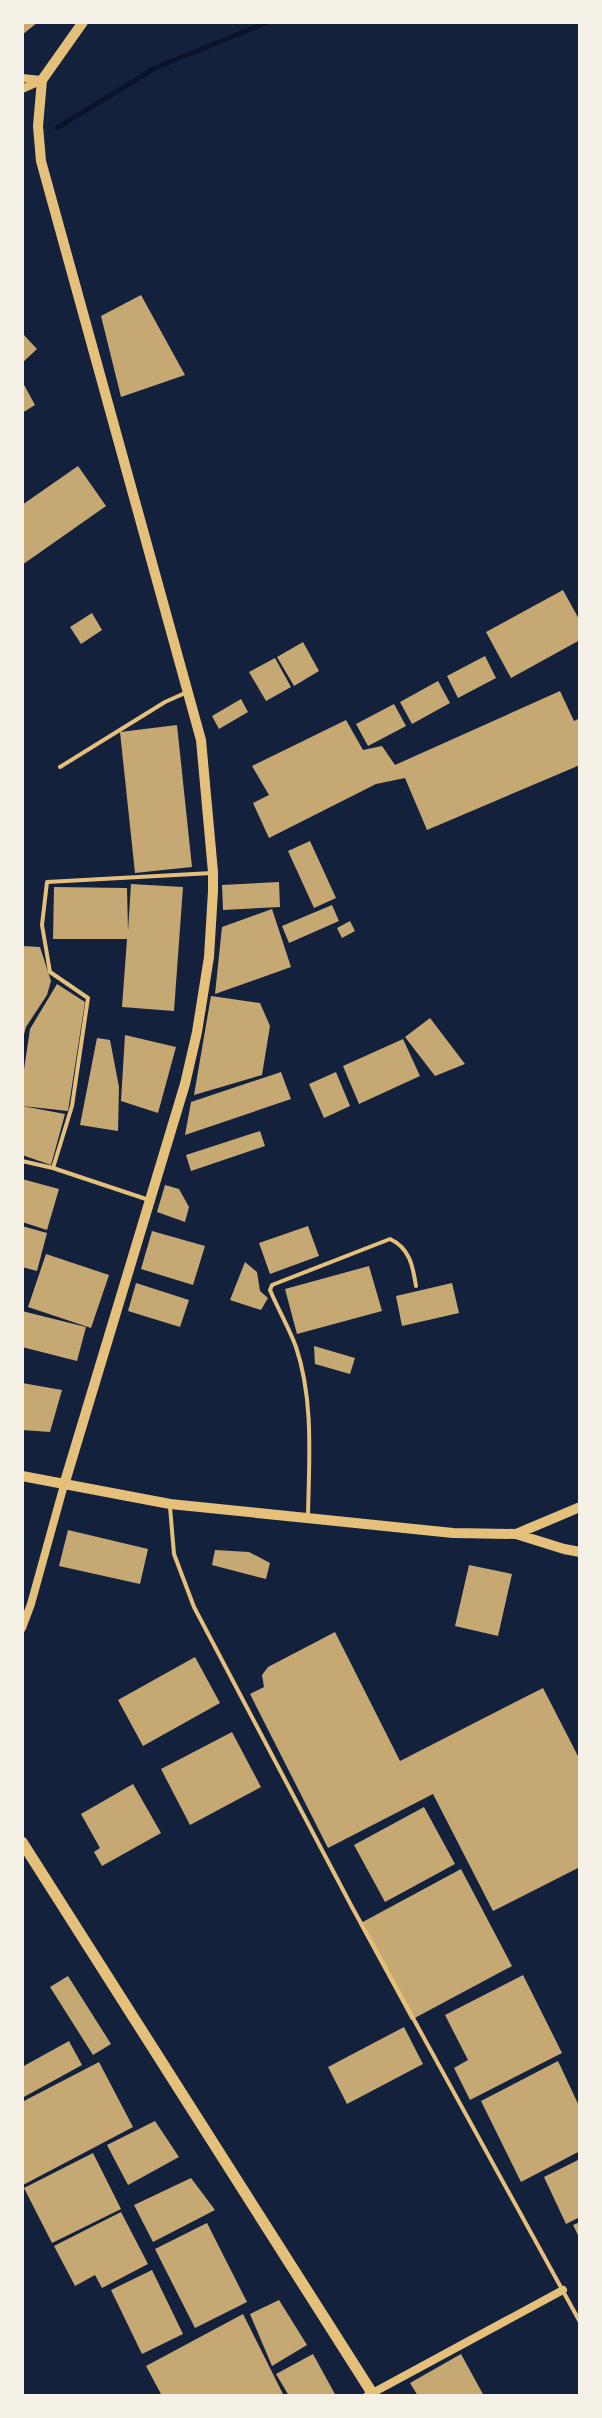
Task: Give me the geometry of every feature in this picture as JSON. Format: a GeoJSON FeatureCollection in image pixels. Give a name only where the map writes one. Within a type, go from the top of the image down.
{"type":"FeatureCollection","features":[{"type":"Feature","properties":{"kind":"main road"},"geometry":{"type":"LineString","coordinates":[[22,1842],[371,2395]]}},
{"type":"Feature","properties":{"kind":"street"},"geometry":{"type":"LineString","coordinates":[[22,1628],[185,1084],[209,957],[213,872],[201,740],[41,161],[38,126],[42,80],[83,22]]}},
{"type":"Feature","properties":{"kind":"street"},"geometry":{"type":"LineString","coordinates":[[22,78],[42,80]]}},
{"type":"Feature","properties":{"kind":"street"},"geometry":{"type":"LineString","coordinates":[[22,89],[42,80]]}},
{"type":"Feature","properties":{"kind":"street"},"geometry":{"type":"LineString","coordinates":[[22,1476],[170,1504],[453,1533],[516,1534],[580,1552]]}},
{"type":"Feature","properties":{"kind":"street"},"geometry":{"type":"LineString","coordinates":[[516,1534],[580,1507]]}},
{"type":"Feature","properties":{"kind":"street"},"geometry":{"type":"LineString","coordinates":[[371,2395],[563,2290]]}},
{"type":"Feature","properties":{"kind":"lane"},"geometry":{"type":"LineString","coordinates":[[60,767],[165,702],[187,692]]}},
{"type":"Feature","properties":{"kind":"lane"},"geometry":{"type":"LineString","coordinates":[[53,1168],[72,1106],[88,998],[50,972],[42,925],[47,882],[213,872]]}},
{"type":"Feature","properties":{"kind":"lane"},"geometry":{"type":"LineString","coordinates":[[22,1161],[53,1168],[149,1200]]}},
{"type":"Feature","properties":{"kind":"lane"},"geometry":{"type":"LineString","coordinates":[[308,1520],[309,1441],[304,1383],[296,1347],[270,1290],[272,1285],[390,1239],[406,1252],[413,1265],[416,1286]]}},
{"type":"Feature","properties":{"kind":"lane"},"geometry":{"type":"LineString","coordinates":[[170,1504],[174,1554],[194,1607],[352,1907],[580,2322]]}},
{"type":"Feature","properties":{"kind":"building"},"geometry":{"type":"Polygon","coordinates":[[[22,22],[38,22],[22,35],[22,22]]]}},
{"type":"Feature","properties":{"kind":"building"},"geometry":{"type":"Polygon","coordinates":[[[141,295],[185,375],[121,397],[101,316],[141,295]]]}},
{"type":"Feature","properties":{"kind":"building"},"geometry":{"type":"Polygon","coordinates":[[[22,336],[37,349],[22,363],[22,336]]]}},
{"type":"Feature","properties":{"kind":"building"},"geometry":{"type":"Polygon","coordinates":[[[22,381],[35,405],[22,413],[22,381]]]}},
{"type":"Feature","properties":{"kind":"building"},"geometry":{"type":"Polygon","coordinates":[[[78,466],[106,506],[22,565],[22,505],[78,466]]]}},
{"type":"Feature","properties":{"kind":"building"},"geometry":{"type":"Polygon","coordinates":[[[563,590],[580,621],[580,640],[511,678],[486,632],[563,590]]]}},
{"type":"Feature","properties":{"kind":"building"},"geometry":{"type":"Polygon","coordinates":[[[92,613],[102,630],[81,644],[70,627],[92,613]]]}},
{"type":"Feature","properties":{"kind":"building"},"geometry":{"type":"Polygon","coordinates":[[[303,642],[319,671],[294,686],[277,657],[303,642]]]}},
{"type":"Feature","properties":{"kind":"building"},"geometry":{"type":"Polygon","coordinates":[[[485,656],[496,678],[458,698],[447,676],[485,656]]]}},
{"type":"Feature","properties":{"kind":"building"},"geometry":{"type":"Polygon","coordinates":[[[275,658],[291,687],[266,701],[249,672],[275,658]]]}},
{"type":"Feature","properties":{"kind":"building"},"geometry":{"type":"Polygon","coordinates":[[[438,681],[450,703],[412,724],[400,702],[438,681]]]}},
{"type":"Feature","properties":{"kind":"building"},"geometry":{"type":"Polygon","coordinates":[[[560,691],[574,721],[580,718],[580,765],[427,830],[405,778],[376,784],[269,838],[253,803],[269,795],[252,766],[346,720],[363,750],[382,746],[395,765],[560,691]]]}},
{"type":"Feature","properties":{"kind":"building"},"geometry":{"type":"Polygon","coordinates":[[[241,699],[248,712],[219,729],[212,716],[241,699]]]}},
{"type":"Feature","properties":{"kind":"building"},"geometry":{"type":"Polygon","coordinates":[[[394,704],[406,726],[368,746],[356,724],[394,704]]]}},
{"type":"Feature","properties":{"kind":"building"},"geometry":{"type":"Polygon","coordinates":[[[177,725],[192,867],[135,873],[120,732],[177,725]]]}},
{"type":"Feature","properties":{"kind":"building"},"geometry":{"type":"Polygon","coordinates":[[[310,841],[336,898],[314,908],[288,851],[310,841]]]}},
{"type":"Feature","properties":{"kind":"building"},"geometry":{"type":"Polygon","coordinates":[[[279,882],[280,907],[223,910],[222,885],[279,882]]]}},
{"type":"Feature","properties":{"kind":"building"},"geometry":{"type":"Polygon","coordinates":[[[131,884],[183,887],[174,1011],[122,1007],[127,939],[53,939],[54,887],[127,888],[128,931],[131,884]]]}},
{"type":"Feature","properties":{"kind":"building"},"geometry":{"type":"Polygon","coordinates":[[[332,905],[339,921],[289,943],[282,926],[332,905]]]}},
{"type":"Feature","properties":{"kind":"building"},"geometry":{"type":"Polygon","coordinates":[[[272,909],[291,967],[215,994],[222,927],[272,909]]]}},
{"type":"Feature","properties":{"kind":"building"},"geometry":{"type":"Polygon","coordinates":[[[350,921],[355,931],[342,938],[337,928],[350,921]]]}},
{"type":"Feature","properties":{"kind":"building"},"geometry":{"type":"Polygon","coordinates":[[[22,946],[40,947],[51,981],[47,995],[26,1027],[23,1038],[22,946]]]}},
{"type":"Feature","properties":{"kind":"building"},"geometry":{"type":"Polygon","coordinates":[[[57,984],[85,1002],[68,1111],[22,1106],[30,1029],[57,984]]]}},
{"type":"Feature","properties":{"kind":"building"},"geometry":{"type":"Polygon","coordinates":[[[211,996],[260,1003],[270,1026],[262,1075],[194,1095],[211,996]]]}},
{"type":"Feature","properties":{"kind":"building"},"geometry":{"type":"Polygon","coordinates":[[[430,1018],[465,1064],[435,1076],[405,1037],[430,1018]]]}},
{"type":"Feature","properties":{"kind":"building"},"geometry":{"type":"Polygon","coordinates":[[[125,1035],[176,1047],[158,1113],[121,1101],[125,1035]]]}},
{"type":"Feature","properties":{"kind":"building"},"geometry":{"type":"Polygon","coordinates":[[[97,1038],[110,1040],[119,1087],[118,1131],[80,1125],[97,1038]]]}},
{"type":"Feature","properties":{"kind":"building"},"geometry":{"type":"Polygon","coordinates":[[[403,1039],[420,1076],[359,1104],[343,1066],[403,1039]]]}},
{"type":"Feature","properties":{"kind":"building"},"geometry":{"type":"Polygon","coordinates":[[[281,1072],[291,1099],[185,1135],[191,1102],[281,1072]]]}},
{"type":"Feature","properties":{"kind":"building"},"geometry":{"type":"Polygon","coordinates":[[[336,1072],[350,1106],[324,1118],[309,1084],[336,1072]]]}},
{"type":"Feature","properties":{"kind":"building"},"geometry":{"type":"Polygon","coordinates":[[[22,1106],[65,1114],[51,1165],[22,1155],[22,1106]]]}},
{"type":"Feature","properties":{"kind":"building"},"geometry":{"type":"Polygon","coordinates":[[[260,1131],[265,1146],[191,1171],[186,1155],[260,1131]]]}},
{"type":"Feature","properties":{"kind":"building"},"geometry":{"type":"Polygon","coordinates":[[[22,1179],[59,1189],[47,1230],[22,1222],[22,1179]]]}},
{"type":"Feature","properties":{"kind":"building"},"geometry":{"type":"Polygon","coordinates":[[[165,1185],[179,1189],[189,1207],[185,1222],[157,1212],[165,1185]]]}},
{"type":"Feature","properties":{"kind":"building"},"geometry":{"type":"Polygon","coordinates":[[[22,1226],[47,1233],[37,1271],[22,1267],[22,1226]]]}},
{"type":"Feature","properties":{"kind":"building"},"geometry":{"type":"Polygon","coordinates":[[[308,1226],[319,1256],[270,1274],[259,1243],[308,1226]]]}},
{"type":"Feature","properties":{"kind":"building"},"geometry":{"type":"Polygon","coordinates":[[[152,1231],[205,1246],[193,1285],[141,1269],[152,1231]]]}},
{"type":"Feature","properties":{"kind":"building"},"geometry":{"type":"Polygon","coordinates":[[[46,1254],[109,1275],[91,1328],[28,1307],[46,1254]]]}},
{"type":"Feature","properties":{"kind":"building"},"geometry":{"type":"Polygon","coordinates":[[[245,1262],[257,1272],[260,1291],[268,1298],[261,1310],[230,1300],[245,1262]]]}},
{"type":"Feature","properties":{"kind":"building"},"geometry":{"type":"Polygon","coordinates":[[[369,1266],[382,1311],[297,1334],[285,1289],[369,1266]]]}},
{"type":"Feature","properties":{"kind":"building"},"geometry":{"type":"Polygon","coordinates":[[[136,1283],[189,1300],[180,1327],[128,1311],[136,1283]]]}},
{"type":"Feature","properties":{"kind":"building"},"geometry":{"type":"Polygon","coordinates":[[[452,1283],[459,1313],[402,1326],[396,1296],[452,1283]]]}},
{"type":"Feature","properties":{"kind":"building"},"geometry":{"type":"Polygon","coordinates":[[[22,1311],[86,1327],[77,1361],[22,1347],[22,1311]]]}},
{"type":"Feature","properties":{"kind":"building"},"geometry":{"type":"Polygon","coordinates":[[[314,1346],[355,1358],[350,1374],[315,1364],[314,1346]]]}},
{"type":"Feature","properties":{"kind":"building"},"geometry":{"type":"Polygon","coordinates":[[[22,1383],[62,1390],[50,1432],[22,1430],[22,1383]]]}},
{"type":"Feature","properties":{"kind":"building"},"geometry":{"type":"Polygon","coordinates":[[[68,1530],[148,1549],[140,1584],[59,1566],[68,1530]]]}},
{"type":"Feature","properties":{"kind":"building"},"geometry":{"type":"Polygon","coordinates":[[[215,1550],[249,1552],[270,1563],[266,1579],[212,1565],[215,1550]]]}},
{"type":"Feature","properties":{"kind":"building"},"geometry":{"type":"Polygon","coordinates":[[[469,1565],[512,1574],[498,1636],[455,1626],[469,1565]]]}},
{"type":"Feature","properties":{"kind":"building"},"geometry":{"type":"Polygon","coordinates":[[[335,1632],[400,1761],[543,1688],[580,1760],[580,1867],[493,1911],[433,1794],[328,1848],[250,1694],[264,1687],[262,1675],[268,1667],[335,1632]]]}},
{"type":"Feature","properties":{"kind":"building"},"geometry":{"type":"Polygon","coordinates":[[[195,1657],[220,1703],[143,1746],[118,1700],[195,1657]]]}},
{"type":"Feature","properties":{"kind":"building"},"geometry":{"type":"Polygon","coordinates":[[[232,1732],[261,1787],[190,1825],[161,1769],[232,1732]]]}},
{"type":"Feature","properties":{"kind":"building"},"geometry":{"type":"Polygon","coordinates":[[[133,1784],[161,1833],[102,1866],[94,1852],[100,1848],[81,1814],[133,1784]]]}},
{"type":"Feature","properties":{"kind":"building"},"geometry":{"type":"Polygon","coordinates":[[[424,1807],[455,1864],[385,1902],[354,1845],[424,1807]]]}},
{"type":"Feature","properties":{"kind":"building"},"geometry":{"type":"Polygon","coordinates":[[[461,1869],[512,1966],[411,2020],[359,1924],[461,1869]]]}},
{"type":"Feature","properties":{"kind":"building"},"geometry":{"type":"Polygon","coordinates":[[[523,1975],[562,2053],[470,2100],[454,2068],[468,2060],[445,2015],[523,1975]]]}},
{"type":"Feature","properties":{"kind":"building"},"geometry":{"type":"Polygon","coordinates":[[[68,1976],[111,2044],[93,2055],[50,1987],[68,1976]]]}},
{"type":"Feature","properties":{"kind":"building"},"geometry":{"type":"Polygon","coordinates":[[[404,2027],[423,2064],[347,2104],[328,2067],[404,2027]]]}},
{"type":"Feature","properties":{"kind":"building"},"geometry":{"type":"Polygon","coordinates":[[[69,2041],[82,2065],[22,2098],[22,2067],[69,2041]]]}},
{"type":"Feature","properties":{"kind":"building"},"geometry":{"type":"Polygon","coordinates":[[[558,2061],[580,2108],[580,2151],[521,2182],[481,2101],[558,2061]]]}},
{"type":"Feature","properties":{"kind":"building"},"geometry":{"type":"Polygon","coordinates":[[[99,2062],[133,2127],[23,2185],[22,2102],[99,2062]]]}},
{"type":"Feature","properties":{"kind":"building"},"geometry":{"type":"Polygon","coordinates":[[[155,2121],[179,2157],[128,2185],[107,2145],[155,2121]]]}},
{"type":"Feature","properties":{"kind":"building"},"geometry":{"type":"Polygon","coordinates":[[[93,2153],[121,2209],[52,2243],[24,2188],[93,2153]]]}},
{"type":"Feature","properties":{"kind":"building"},"geometry":{"type":"Polygon","coordinates":[[[580,2159],[580,2217],[566,2224],[544,2177],[580,2159]]]}},
{"type":"Feature","properties":{"kind":"building"},"geometry":{"type":"Polygon","coordinates":[[[191,2178],[215,2210],[153,2242],[134,2205],[191,2178]]]}},
{"type":"Feature","properties":{"kind":"building"},"geometry":{"type":"Polygon","coordinates":[[[121,2212],[148,2264],[102,2288],[95,2275],[75,2286],[54,2246],[121,2212]]]}},
{"type":"Feature","properties":{"kind":"building"},"geometry":{"type":"Polygon","coordinates":[[[580,2222],[580,2239],[573,2225],[580,2222]]]}},
{"type":"Feature","properties":{"kind":"building"},"geometry":{"type":"Polygon","coordinates":[[[207,2223],[247,2302],[195,2328],[155,2249],[207,2223]]]}},
{"type":"Feature","properties":{"kind":"building"},"geometry":{"type":"Polygon","coordinates":[[[152,2270],[183,2334],[142,2354],[111,2290],[152,2270]]]}},
{"type":"Feature","properties":{"kind":"building"},"geometry":{"type":"Polygon","coordinates":[[[279,2300],[307,2345],[272,2366],[250,2314],[279,2300]]]}},
{"type":"Feature","properties":{"kind":"building"},"geometry":{"type":"Polygon","coordinates":[[[243,2314],[284,2396],[162,2396],[146,2366],[243,2314]]]}},
{"type":"Feature","properties":{"kind":"building"},"geometry":{"type":"Polygon","coordinates":[[[313,2354],[336,2396],[289,2396],[276,2374],[313,2354]]]}},
{"type":"Feature","properties":{"kind":"building"},"geometry":{"type":"Polygon","coordinates":[[[461,2354],[484,2396],[418,2396],[410,2383],[461,2354]]]}},
{"type":"Feature","properties":{"kind":"waterway"},"geometry":{"type":"LineString","coordinates":[[57,128],[155,68],[268,22]]}}]}
